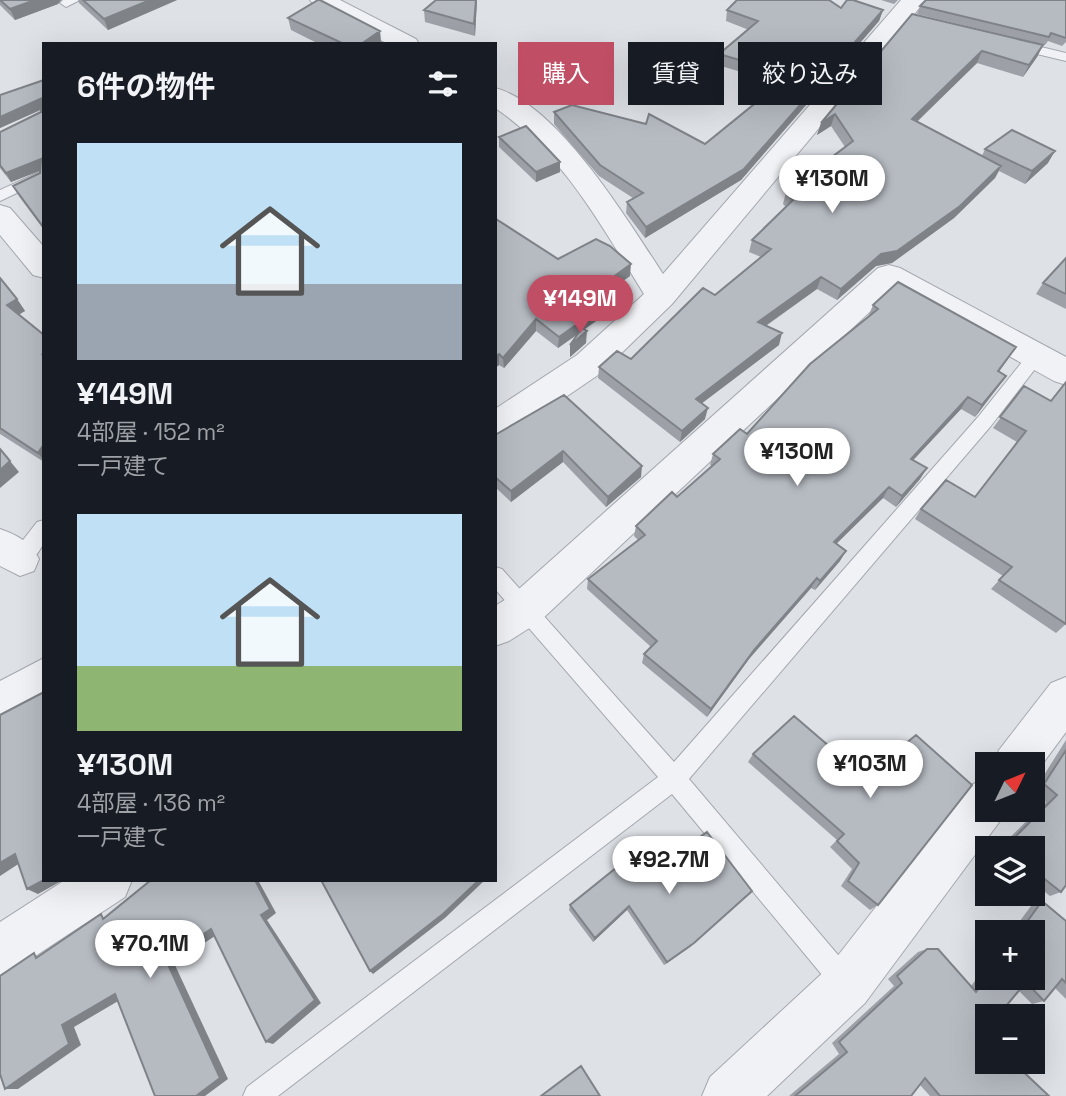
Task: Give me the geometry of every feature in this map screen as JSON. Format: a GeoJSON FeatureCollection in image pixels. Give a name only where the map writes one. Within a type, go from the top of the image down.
{"type":"FeatureCollection","features":[{"type":"Feature","properties":{"kind":"street"},"geometry":{"type":"LineString","coordinates":[[322,0],[400,42]]}},
{"type":"Feature","properties":{"kind":"street"},"geometry":{"type":"LineString","coordinates":[[497,426],[589,364],[661,296],[901,12]]}},
{"type":"Feature","properties":{"kind":"street"},"geometry":{"type":"LineString","coordinates":[[497,97],[530,120],[555,146],[606,214],[661,296]]}},
{"type":"Feature","properties":{"kind":"street"},"geometry":{"type":"LineString","coordinates":[[0,215],[42,266]]}},
{"type":"Feature","properties":{"kind":"street"},"geometry":{"type":"LineString","coordinates":[[497,627],[525,609],[890,276],[1051,364]]}},
{"type":"Feature","properties":{"kind":"street"},"geometry":{"type":"LineString","coordinates":[[0,705],[42,678]]}},
{"type":"Feature","properties":{"kind":"street"},"geometry":{"type":"LineString","coordinates":[[1025,752],[1066,697]]}},
{"type":"Feature","properties":{"kind":"street"},"geometry":{"type":"LineString","coordinates":[[729,1096],[847,985],[975,817]]}},
{"type":"Feature","properties":{"kind":"street"},"geometry":{"type":"LineString","coordinates":[[0,951],[105,882]]}},
{"type":"Feature","properties":{"kind":"lane"},"geometry":{"type":"LineString","coordinates":[[1002,42],[1066,57]]}},
{"type":"Feature","properties":{"kind":"lane"},"geometry":{"type":"LineString","coordinates":[[0,196],[42,175]]}},
{"type":"Feature","properties":{"kind":"lane"},"geometry":{"type":"LineString","coordinates":[[256,1096],[674,779],[984,422],[1051,364]]}},
{"type":"Feature","properties":{"kind":"lane"},"geometry":{"type":"LineString","coordinates":[[10,552],[42,529]]}},
{"type":"Feature","properties":{"kind":"lane"},"geometry":{"type":"LineString","coordinates":[[497,577],[674,779],[847,985]]}},
{"type":"Feature","properties":{"kind":"building"},"geometry":{"type":"Polygon","coordinates":[[[0,0],[35,0],[10,9],[0,0]]]}},
{"type":"Feature","properties":{"kind":"building"},"geometry":{"type":"Polygon","coordinates":[[[83,0],[150,0],[104,19],[83,0]]]}},
{"type":"Feature","properties":{"kind":"building"},"geometry":{"type":"Polygon","coordinates":[[[320,0],[380,31],[364,42],[340,42],[288,18],[320,0]]]}},
{"type":"Feature","properties":{"kind":"building"},"geometry":{"type":"Polygon","coordinates":[[[436,0],[476,0],[474,24],[424,10],[436,0]]]}},
{"type":"Feature","properties":{"kind":"building"},"geometry":{"type":"Polygon","coordinates":[[[737,0],[829,0],[841,8],[847,0],[853,0],[883,10],[855,42],[738,42],[738,60],[724,55],[724,50],[758,21],[727,10],[737,0]]]}},
{"type":"Feature","properties":{"kind":"building"},"geometry":{"type":"Polygon","coordinates":[[[926,0],[1066,0],[1066,38],[1051,33],[1049,37],[920,6],[926,0]]]}},
{"type":"Feature","properties":{"kind":"building"},"geometry":{"type":"Polygon","coordinates":[[[912,14],[1043,45],[1029,65],[982,51],[912,119],[1001,166],[960,206],[897,251],[881,254],[841,289],[821,277],[758,322],[782,333],[696,399],[708,408],[682,431],[599,367],[617,351],[631,359],[703,288],[715,295],[771,249],[752,240],[793,200],[786,192],[853,141],[835,114],[821,123],[836,105],[882,105],[882,50],[912,14]]]}},
{"type":"Feature","properties":{"kind":"building"},"geometry":{"type":"Polygon","coordinates":[[[42,81],[42,98],[0,117],[0,95],[42,81]]]}},
{"type":"Feature","properties":{"kind":"building"},"geometry":{"type":"Polygon","coordinates":[[[42,98],[42,225],[13,186],[40,173],[41,159],[6,173],[0,165],[0,132],[41,112],[42,98]]]}},
{"type":"Feature","properties":{"kind":"building"},"geometry":{"type":"Polygon","coordinates":[[[572,105],[646,124],[649,114],[705,144],[753,105],[800,105],[744,169],[646,227],[627,202],[643,193],[600,165],[554,112],[572,105]]]}},
{"type":"Feature","properties":{"kind":"building"},"geometry":{"type":"Polygon","coordinates":[[[526,126],[560,162],[536,172],[499,137],[526,126]]]}},
{"type":"Feature","properties":{"kind":"building"},"geometry":{"type":"Polygon","coordinates":[[[1012,130],[1055,151],[1032,171],[985,149],[1012,130]]]}},
{"type":"Feature","properties":{"kind":"building"},"geometry":{"type":"Polygon","coordinates":[[[497,220],[558,259],[596,239],[610,246],[631,264],[598,288],[614,298],[559,337],[536,319],[503,358],[499,354],[497,356],[497,220]]]}},
{"type":"Feature","properties":{"kind":"building"},"geometry":{"type":"Polygon","coordinates":[[[1066,258],[1066,294],[1043,283],[1066,258]]]}},
{"type":"Feature","properties":{"kind":"building"},"geometry":{"type":"Polygon","coordinates":[[[0,278],[17,299],[7,305],[42,333],[42,447],[38,453],[0,428],[0,278]]]}},
{"type":"Feature","properties":{"kind":"building"},"geometry":{"type":"Polygon","coordinates":[[[898,282],[1016,347],[998,371],[1006,376],[982,405],[968,397],[911,459],[927,468],[902,496],[889,487],[834,542],[846,551],[820,581],[817,578],[754,650],[711,709],[644,654],[657,641],[588,579],[645,535],[636,526],[672,492],[677,497],[720,459],[713,454],[740,429],[747,434],[810,364],[878,309],[873,305],[898,282]]]}},
{"type":"Feature","properties":{"kind":"building"},"geometry":{"type":"Polygon","coordinates":[[[582,328],[587,331],[570,345],[582,328]]]}},
{"type":"Feature","properties":{"kind":"building"},"geometry":{"type":"Polygon","coordinates":[[[1066,382],[1066,624],[999,580],[1012,567],[921,509],[946,480],[975,497],[1026,431],[1000,417],[1024,386],[1051,401],[1066,382]]]}},
{"type":"Feature","properties":{"kind":"building"},"geometry":{"type":"Polygon","coordinates":[[[564,395],[642,466],[608,497],[563,451],[511,491],[497,479],[497,434],[564,395]]]}},
{"type":"Feature","properties":{"kind":"building"},"geometry":{"type":"Polygon","coordinates":[[[0,449],[10,461],[0,470],[0,449]]]}},
{"type":"Feature","properties":{"kind":"building"},"geometry":{"type":"Polygon","coordinates":[[[42,693],[42,881],[27,889],[15,854],[0,863],[0,715],[42,693]]]}},
{"type":"Feature","properties":{"kind":"building"},"geometry":{"type":"Polygon","coordinates":[[[794,716],[865,777],[916,735],[972,785],[878,905],[848,881],[859,863],[837,841],[844,834],[753,754],[794,716]]]}},
{"type":"Feature","properties":{"kind":"building"},"geometry":{"type":"Polygon","coordinates":[[[1066,750],[1066,885],[1061,892],[1045,879],[1045,836],[1016,836],[1030,822],[1045,822],[1045,807],[1057,795],[1045,782],[1066,750]]]}},
{"type":"Feature","properties":{"kind":"building"},"geometry":{"type":"Polygon","coordinates":[[[707,832],[752,891],[694,943],[667,962],[629,906],[595,938],[570,905],[616,868],[622,876],[689,845],[707,832]]]}},
{"type":"Feature","properties":{"kind":"building"},"geometry":{"type":"Polygon","coordinates":[[[149,882],[256,882],[270,909],[261,915],[315,1000],[266,1042],[211,929],[166,960],[220,1078],[196,1096],[155,1096],[115,994],[62,1025],[69,1044],[5,1089],[0,1074],[0,976],[34,953],[36,958],[101,914],[103,919],[149,882]]]}},
{"type":"Feature","properties":{"kind":"building"},"geometry":{"type":"Polygon","coordinates":[[[322,882],[477,882],[443,914],[370,971],[322,882]]]}},
{"type":"Feature","properties":{"kind":"building"},"geometry":{"type":"Polygon","coordinates":[[[1045,904],[1066,921],[1066,983],[1062,979],[1044,1001],[1034,990],[1045,990],[1045,920],[1028,920],[1038,906],[1045,906],[1045,904]]]}},
{"type":"Feature","properties":{"kind":"building"},"geometry":{"type":"Polygon","coordinates":[[[927,949],[938,949],[976,992],[1019,990],[1008,1004],[975,1004],[975,1074],[1026,1074],[1049,1096],[940,1096],[925,1078],[911,1096],[795,1096],[847,1052],[839,1042],[902,983],[897,976],[927,949]]]}},
{"type":"Feature","properties":{"kind":"building"},"geometry":{"type":"Polygon","coordinates":[[[581,1066],[600,1096],[541,1096],[581,1066]]]}}]}
